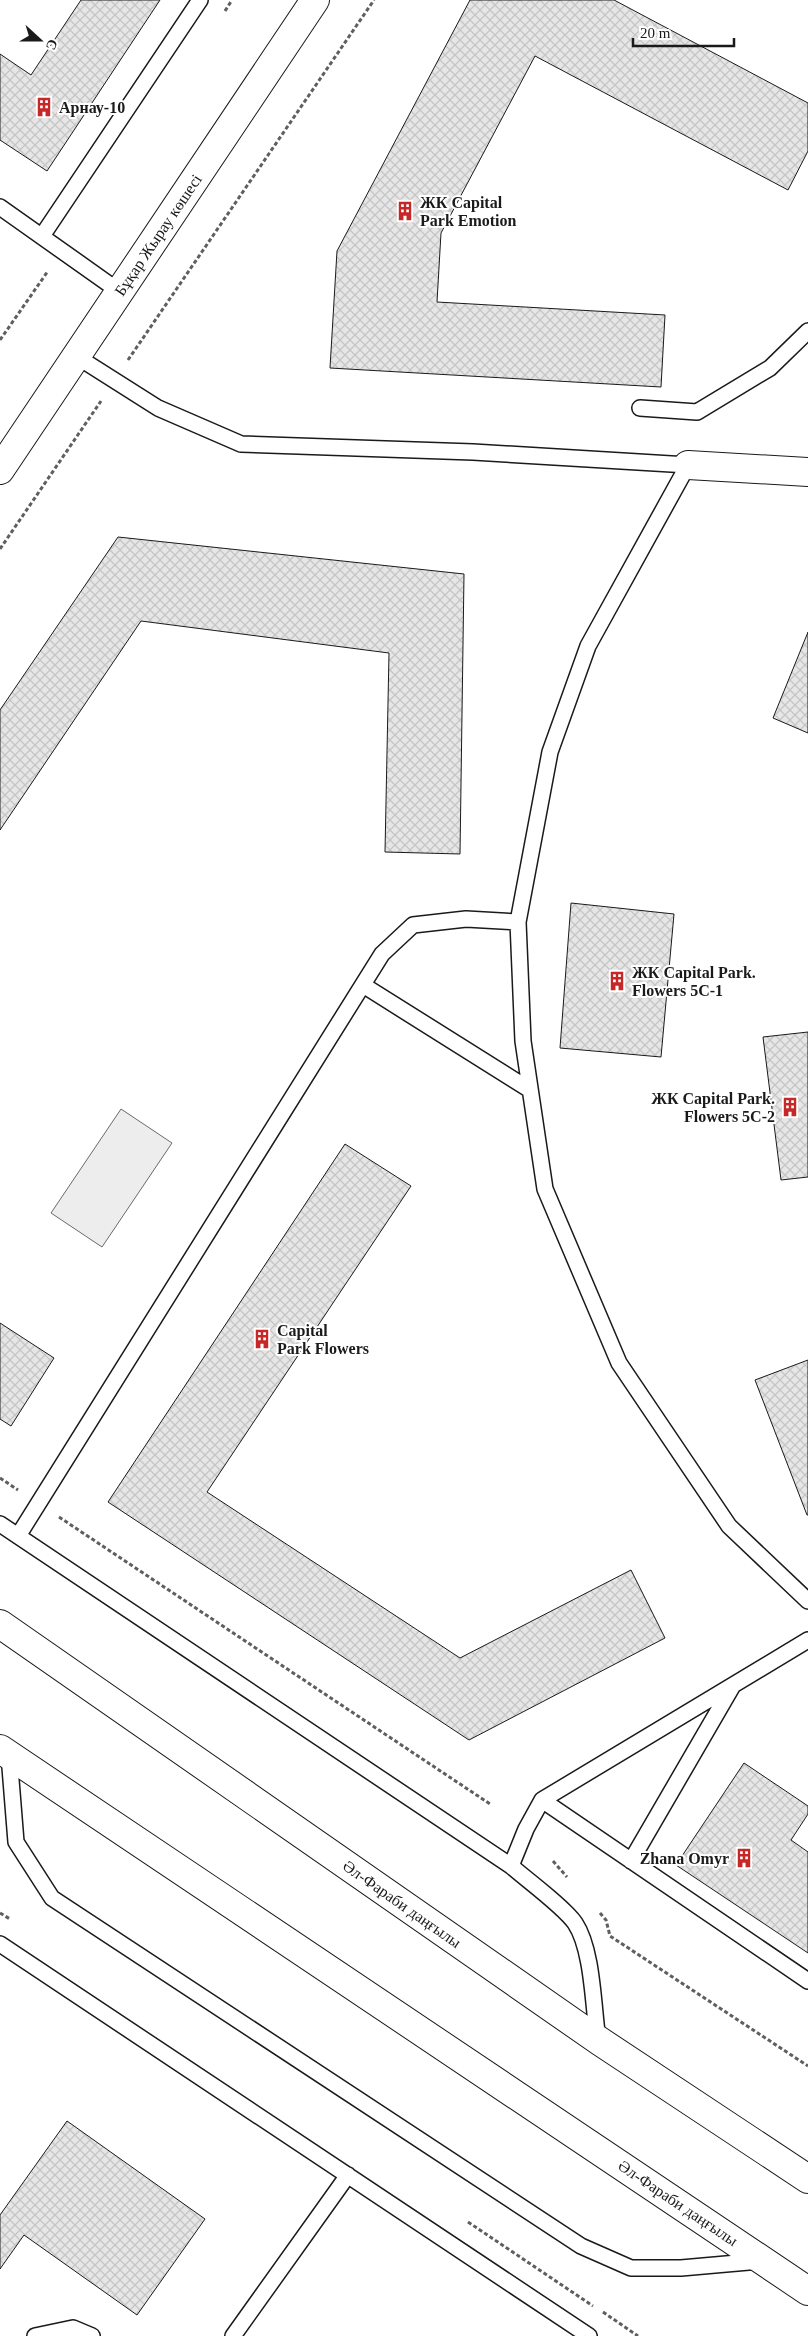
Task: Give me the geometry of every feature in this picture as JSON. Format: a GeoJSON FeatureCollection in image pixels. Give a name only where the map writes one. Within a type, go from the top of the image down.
{"type":"FeatureCollection","features":[{"type":"Feature","properties":{"kind":"main road","name":"Бұқар Жырау көшесі"},"geometry":{"type":"LineString","coordinates":[[0,470],[315,0]]}},
{"type":"Feature","properties":{"kind":"main road"},"geometry":{"type":"LineString","coordinates":[[688,465],[808,472]]}},
{"type":"Feature","properties":{"kind":"main road","name":"Әл-Фараби даңғылы"},"geometry":{"type":"LineString","coordinates":[[0,1624],[598,2040],[808,2179]]}},
{"type":"Feature","properties":{"kind":"main road","name":"Әл-Фараби даңғылы"},"geometry":{"type":"LineString","coordinates":[[4,1752],[808,2290]]}},
{"type":"Feature","properties":{"kind":"lane"},"geometry":{"type":"LineString","coordinates":[[42,236],[200,0]]}},
{"type":"Feature","properties":{"kind":"lane"},"geometry":{"type":"LineString","coordinates":[[0,207],[120,292]]}},
{"type":"Feature","properties":{"kind":"lane"},"geometry":{"type":"LineString","coordinates":[[640,408],[697,412],[770,368],[808,331]]}},
{"type":"Feature","properties":{"kind":"lane"},"geometry":{"type":"LineString","coordinates":[[76,356],[158,408],[241,444],[474,452],[688,465],[588,646],[550,752],[518,922],[523,1041],[545,1189],[619,1363],[728,1526],[808,1601]]}},
{"type":"Feature","properties":{"kind":"lane"},"geometry":{"type":"LineString","coordinates":[[18,1536],[382,954],[413,925],[466,919],[518,922]]}},
{"type":"Feature","properties":{"kind":"lane"},"geometry":{"type":"LineString","coordinates":[[363,985],[530,1090]]}},
{"type":"Feature","properties":{"kind":"lane"},"geometry":{"type":"LineString","coordinates":[[0,1524],[511,1866],[574,1921],[585,1942],[598,2040]]}},
{"type":"Feature","properties":{"kind":"lane"},"geometry":{"type":"LineString","coordinates":[[511,1866],[526,1829],[542,1800],[808,1640]]}},
{"type":"Feature","properties":{"kind":"lane"},"geometry":{"type":"LineString","coordinates":[[631,1861],[733,1685]]}},
{"type":"Feature","properties":{"kind":"lane"},"geometry":{"type":"LineString","coordinates":[[4,1752],[16,1842],[52,1898],[581,2246],[631,2268],[681,2268],[763,2260]]}},
{"type":"Feature","properties":{"kind":"lane"},"geometry":{"type":"LineString","coordinates":[[542,1800],[808,1982]]}},
{"type":"Feature","properties":{"kind":"lane"},"geometry":{"type":"LineString","coordinates":[[0,1944],[590,2336]]}},
{"type":"Feature","properties":{"kind":"lane"},"geometry":{"type":"LineString","coordinates":[[233,2336],[348,2175]]}},
{"type":"Feature","properties":{"kind":"lane"},"geometry":{"type":"LineString","coordinates":[[35,2336],[73,2328],[92,2336]]}},
{"type":"Feature","properties":{"kind":"path"},"geometry":{"type":"LineString","coordinates":[[0,549],[374,0]]}},
{"type":"Feature","properties":{"kind":"path"},"geometry":{"type":"LineString","coordinates":[[0,1478],[490,1804]]}},
{"type":"Feature","properties":{"kind":"path"},"geometry":{"type":"LineString","coordinates":[[552,1861],[572,1883]]}},
{"type":"Feature","properties":{"kind":"path"},"geometry":{"type":"LineString","coordinates":[[599,1912],[606,1920],[610,1936],[808,2066]]}},
{"type":"Feature","properties":{"kind":"shaded area"},"geometry":{"type":"Polygon","coordinates":[[[121,1109],[172,1143],[102,1247],[51,1213],[121,1109]]]}},
{"type":"Feature","properties":{"kind":"building","name":"Арнау-10"},"geometry":{"type":"Polygon","coordinates":[[[81,0],[160,0],[47,171],[0,140],[0,54],[31,75],[81,0]]]}},
{"type":"Feature","properties":{"kind":"building","name":"ЖК Capital Park Emotion"},"geometry":{"type":"Polygon","coordinates":[[[470,0],[614,0],[808,103],[808,151],[788,190],[535,56],[441,233],[437,302],[665,315],[661,387],[330,368],[337,251],[470,0]]]}},
{"type":"Feature","properties":{"kind":"building"},"geometry":{"type":"Polygon","coordinates":[[[118,537],[464,574],[460,854],[385,852],[389,653],[141,621],[0,830],[0,710],[118,537]]]}},
{"type":"Feature","properties":{"kind":"building"},"geometry":{"type":"Polygon","coordinates":[[[808,632],[808,733],[773,718],[808,632]]]}},
{"type":"Feature","properties":{"kind":"building","name":"ЖК Capital Park. Flowers 5C-1"},"geometry":{"type":"Polygon","coordinates":[[[571,903],[674,914],[661,1057],[560,1048],[571,903]]]}},
{"type":"Feature","properties":{"kind":"building","name":"ЖК Capital Park. Flowers 5C-2"},"geometry":{"type":"Polygon","coordinates":[[[808,1032],[808,1177],[781,1180],[763,1037],[808,1032]]]}},
{"type":"Feature","properties":{"kind":"building","name":"Capital Park Flowers"},"geometry":{"type":"Polygon","coordinates":[[[345,1144],[411,1186],[207,1492],[460,1658],[631,1570],[665,1638],[469,1740],[108,1502],[345,1144]]]}},
{"type":"Feature","properties":{"kind":"building"},"geometry":{"type":"Polygon","coordinates":[[[0,1323],[54,1358],[11,1426],[0,1419],[0,1323]]]}},
{"type":"Feature","properties":{"kind":"building"},"geometry":{"type":"Polygon","coordinates":[[[808,1360],[808,1515],[807,1515],[755,1380],[808,1360]]]}},
{"type":"Feature","properties":{"kind":"building","name":"Zhana Omyr"},"geometry":{"type":"Polygon","coordinates":[[[744,1763],[808,1806],[808,1814],[791,1840],[808,1852],[808,1953],[676,1865],[744,1763]]]}},
{"type":"Feature","properties":{"kind":"building"},"geometry":{"type":"Polygon","coordinates":[[[67,2121],[205,2219],[137,2315],[24,2235],[0,2269],[0,2215],[67,2121]]]}},
{"type":"Feature","properties":{"kind":"place","name":"Арнау-10"},"geometry":{"type":"Point","coordinates":[44,107]}},
{"type":"Feature","properties":{"kind":"place","name":"ЖК Capital Park Emotion"},"geometry":{"type":"Point","coordinates":[405,211]}},
{"type":"Feature","properties":{"kind":"place","name":"ЖК Capital Park. Flowers 5C-1"},"geometry":{"type":"Point","coordinates":[617,981]}},
{"type":"Feature","properties":{"kind":"place","name":"ЖК Capital Park. Flowers 5C-2"},"geometry":{"type":"Point","coordinates":[790,1107]}},
{"type":"Feature","properties":{"kind":"place","name":"Capital Park Flowers"},"geometry":{"type":"Point","coordinates":[262,1339]}},
{"type":"Feature","properties":{"kind":"place","name":"Zhana Omyr"},"geometry":{"type":"Point","coordinates":[744,1858]}}]}
